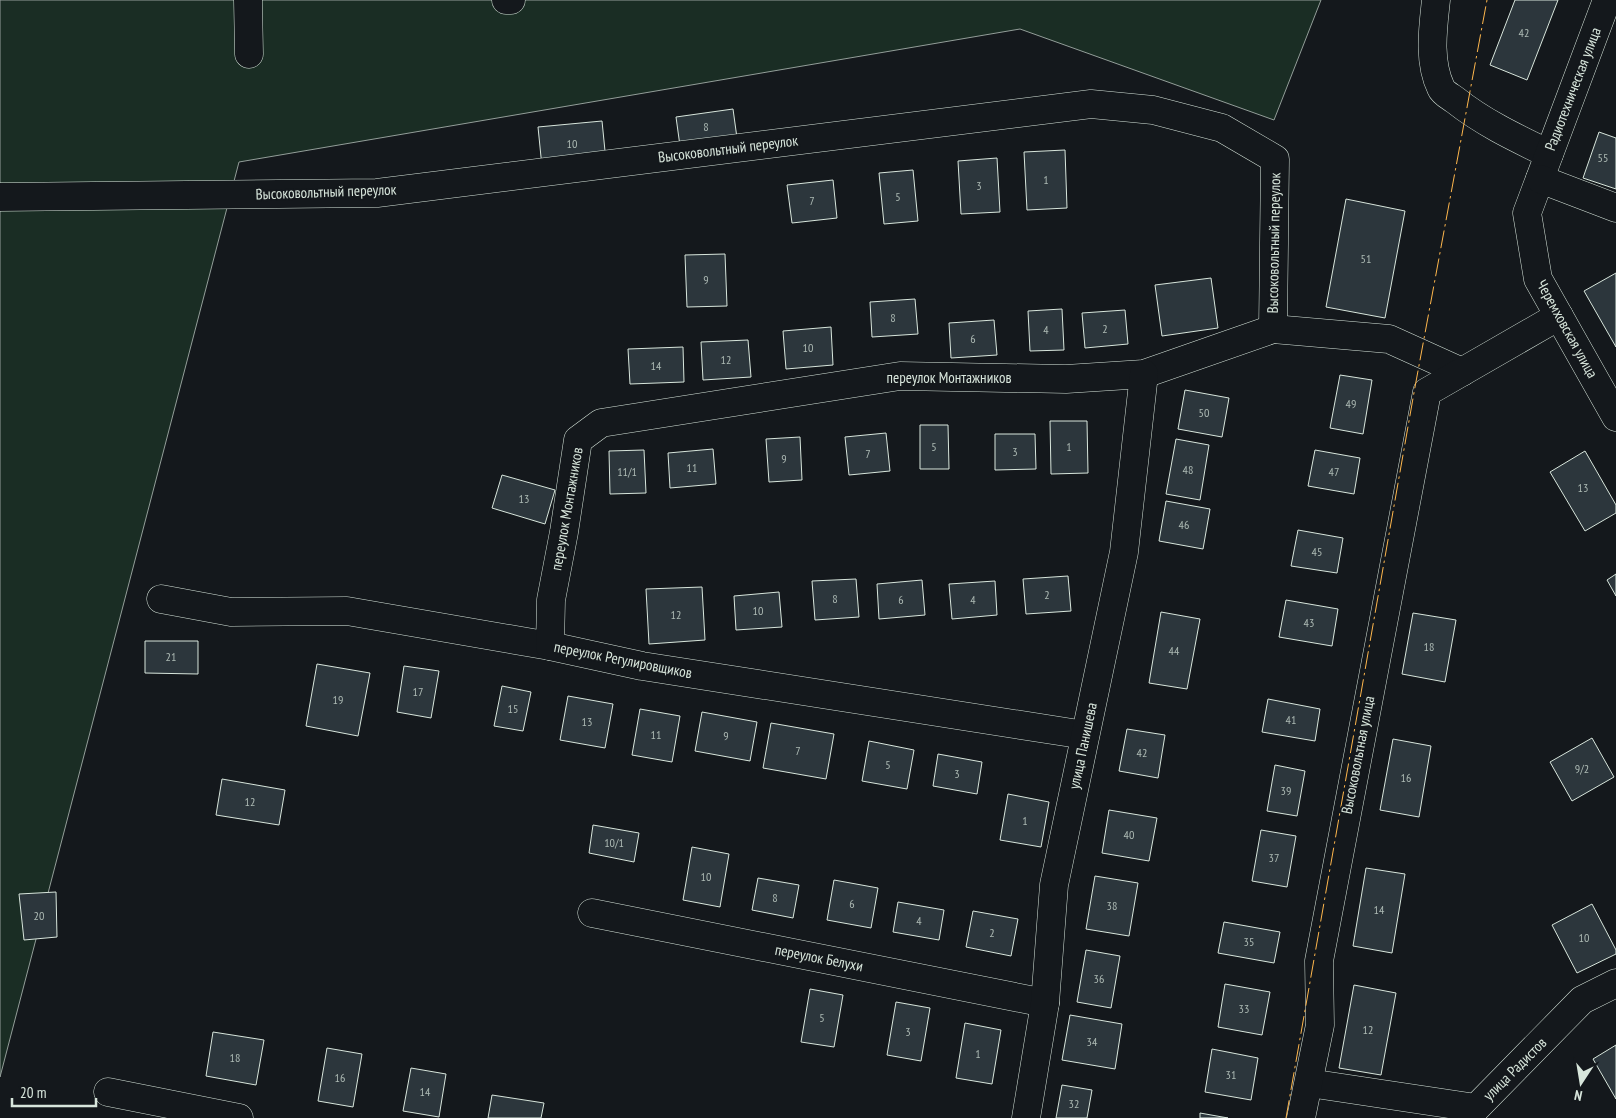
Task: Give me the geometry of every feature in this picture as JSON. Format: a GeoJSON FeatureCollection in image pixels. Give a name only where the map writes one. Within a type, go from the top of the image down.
{"type":"FeatureCollection","features":[{"type":"Feature","properties":{"kind":"street"},"geometry":{"type":"LineString","coordinates":[[248,0],[249,54]]}},
{"type":"Feature","properties":{"kind":"street"},"geometry":{"type":"LineString","coordinates":[[506,0],[511,0]]}},
{"type":"Feature","properties":{"kind":"street"},"geometry":{"type":"LineString","coordinates":[[1436,0],[1433,60],[1441,89],[1487,123],[1549,154]]}},
{"type":"Feature","properties":{"kind":"street","name":"Радиотехническая улица"},"geometry":{"type":"LineString","coordinates":[[1540,178],[1607,0]]}},
{"type":"Feature","properties":{"kind":"street","name":"Высоковольтный переулок"},"geometry":{"type":"LineString","coordinates":[[0,197],[377,193],[1091,104],[1153,110],[1222,128],[1275,159],[1273,329]]}},
{"type":"Feature","properties":{"kind":"street"},"geometry":{"type":"LineString","coordinates":[[1540,178],[1616,208]]}},
{"type":"Feature","properties":{"kind":"street","name":"Черемховская улица"},"geometry":{"type":"LineString","coordinates":[[1540,178],[1527,213],[1538,279],[1616,417]]}},
{"type":"Feature","properties":{"kind":"street"},"geometry":{"type":"LineString","coordinates":[[1462,372],[1559,316]]}},
{"type":"Feature","properties":{"kind":"street","name":"переулок Монтажников"},"geometry":{"type":"LineString","coordinates":[[550,646],[551,600],[564,532],[578,440],[601,423],[900,376],[1066,379],[1144,374],[1273,329],[1389,339],[1462,372]]}},
{"type":"Feature","properties":{"kind":"street","name":"Высоковольтная улица"},"geometry":{"type":"LineString","coordinates":[[1301,1118],[1320,1025],[1319,961],[1427,392],[1462,372]]}},
{"type":"Feature","properties":{"kind":"street","name":"улица Панишева"},"geometry":{"type":"LineString","coordinates":[[1026,1118],[1046,1002],[1054,885],[1124,552],[1144,374]]}},
{"type":"Feature","properties":{"kind":"street","name":"переулок Регулировщиков"},"geometry":{"type":"LineString","coordinates":[[161,599],[231,612],[347,611],[550,646],[642,666],[1085,735]]}},
{"type":"Feature","properties":{"kind":"street","name":"переулок Белухи"},"geometry":{"type":"LineString","coordinates":[[592,913],[1046,1002]]}},
{"type":"Feature","properties":{"kind":"street","name":"улица Радистов"},"geometry":{"type":"LineString","coordinates":[[1308,1083],[1476,1108],[1582,1000],[1616,983]]}},
{"type":"Feature","properties":{"kind":"street"},"geometry":{"type":"LineString","coordinates":[[108,1092],[239,1118]]}},
{"type":"Feature","properties":{"kind":"green space"},"geometry":{"type":"Polygon","coordinates":[[[0,0],[1321,0],[1274,120],[1020,29],[239,162],[0,1077],[0,0]]]}},
{"type":"Feature","properties":{"kind":"building"},"geometry":{"type":"Polygon","coordinates":[[[1515,0],[1558,0],[1527,80],[1490,65],[1515,0]]]}},
{"type":"Feature","properties":{"kind":"building"},"geometry":{"type":"Polygon","coordinates":[[[733,109],[737,138],[680,146],[676,117],[733,109]]]}},
{"type":"Feature","properties":{"kind":"building"},"geometry":{"type":"Polygon","coordinates":[[[602,121],[606,161],[542,167],[538,127],[602,121]]]}},
{"type":"Feature","properties":{"kind":"building"},"geometry":{"type":"Polygon","coordinates":[[[1599,132],[1616,138],[1616,189],[1583,178],[1599,132]]]}},
{"type":"Feature","properties":{"kind":"building"},"geometry":{"type":"Polygon","coordinates":[[[1065,150],[1067,208],[1027,210],[1024,152],[1065,150]]]}},
{"type":"Feature","properties":{"kind":"building"},"geometry":{"type":"Polygon","coordinates":[[[997,158],[1000,212],[961,214],[958,161],[997,158]]]}},
{"type":"Feature","properties":{"kind":"building"},"geometry":{"type":"Polygon","coordinates":[[[913,170],[918,221],[884,224],[879,173],[913,170]]]}},
{"type":"Feature","properties":{"kind":"building"},"geometry":{"type":"Polygon","coordinates":[[[833,180],[837,218],[792,223],[787,185],[833,180]]]}},
{"type":"Feature","properties":{"kind":"building"},"geometry":{"type":"Polygon","coordinates":[[[1346,199],[1405,211],[1385,318],[1326,307],[1346,199]]]}},
{"type":"Feature","properties":{"kind":"building"},"geometry":{"type":"Polygon","coordinates":[[[725,254],[727,306],[687,307],[685,255],[725,254]]]}},
{"type":"Feature","properties":{"kind":"building"},"geometry":{"type":"Polygon","coordinates":[[[1616,273],[1616,347],[1584,291],[1616,273]]]}},
{"type":"Feature","properties":{"kind":"building"},"geometry":{"type":"Polygon","coordinates":[[[1211,278],[1218,328],[1162,336],[1155,285],[1211,278]]]}},
{"type":"Feature","properties":{"kind":"building"},"geometry":{"type":"Polygon","coordinates":[[[915,299],[918,334],[872,337],[870,302],[915,299]]]}},
{"type":"Feature","properties":{"kind":"building"},"geometry":{"type":"Polygon","coordinates":[[[1062,309],[1064,350],[1030,351],[1028,311],[1062,309]]]}},
{"type":"Feature","properties":{"kind":"building"},"geometry":{"type":"Polygon","coordinates":[[[1125,310],[1128,344],[1085,348],[1082,313],[1125,310]]]}},
{"type":"Feature","properties":{"kind":"building"},"geometry":{"type":"Polygon","coordinates":[[[994,320],[997,355],[951,358],[949,323],[994,320]]]}},
{"type":"Feature","properties":{"kind":"building"},"geometry":{"type":"Polygon","coordinates":[[[831,327],[833,365],[786,369],[783,331],[831,327]]]}},
{"type":"Feature","properties":{"kind":"building"},"geometry":{"type":"Polygon","coordinates":[[[748,340],[751,377],[703,380],[701,342],[748,340]]]}},
{"type":"Feature","properties":{"kind":"building"},"geometry":{"type":"Polygon","coordinates":[[[683,347],[684,382],[630,384],[628,349],[683,347]]]}},
{"type":"Feature","properties":{"kind":"building"},"geometry":{"type":"Polygon","coordinates":[[[1340,375],[1372,380],[1363,434],[1330,428],[1340,375]]]}},
{"type":"Feature","properties":{"kind":"building"},"geometry":{"type":"Polygon","coordinates":[[[1185,390],[1229,398],[1222,437],[1178,429],[1185,390]]]}},
{"type":"Feature","properties":{"kind":"building"},"geometry":{"type":"Polygon","coordinates":[[[1050,421],[1087,421],[1088,473],[1051,474],[1050,421]]]}},
{"type":"Feature","properties":{"kind":"building"},"geometry":{"type":"Polygon","coordinates":[[[920,425],[948,425],[949,469],[920,469],[920,425]]]}},
{"type":"Feature","properties":{"kind":"building"},"geometry":{"type":"Polygon","coordinates":[[[886,433],[890,471],[849,475],[845,437],[886,433]]]}},
{"type":"Feature","properties":{"kind":"building"},"geometry":{"type":"Polygon","coordinates":[[[995,434],[1035,434],[1036,469],[995,470],[995,434]]]}},
{"type":"Feature","properties":{"kind":"building"},"geometry":{"type":"Polygon","coordinates":[[[800,437],[802,480],[769,482],[766,439],[800,437]]]}},
{"type":"Feature","properties":{"kind":"building"},"geometry":{"type":"Polygon","coordinates":[[[1176,439],[1209,445],[1200,500],[1166,494],[1176,439]]]}},
{"type":"Feature","properties":{"kind":"building"},"geometry":{"type":"Polygon","coordinates":[[[713,449],[716,484],[670,488],[668,453],[713,449]]]}},
{"type":"Feature","properties":{"kind":"building"},"geometry":{"type":"Polygon","coordinates":[[[644,450],[646,493],[610,494],[609,451],[644,450]]]}},
{"type":"Feature","properties":{"kind":"building"},"geometry":{"type":"Polygon","coordinates":[[[1315,450],[1360,458],[1354,494],[1308,486],[1315,450]]]}},
{"type":"Feature","properties":{"kind":"building"},"geometry":{"type":"Polygon","coordinates":[[[1585,451],[1616,505],[1616,513],[1585,531],[1550,472],[1585,451]]]}},
{"type":"Feature","properties":{"kind":"building"},"geometry":{"type":"Polygon","coordinates":[[[502,475],[555,490],[545,524],[492,508],[502,475]]]}},
{"type":"Feature","properties":{"kind":"building"},"geometry":{"type":"Polygon","coordinates":[[[1166,501],[1210,509],[1203,549],[1159,541],[1166,501]]]}},
{"type":"Feature","properties":{"kind":"building"},"geometry":{"type":"Polygon","coordinates":[[[1298,530],[1343,538],[1337,573],[1291,566],[1298,530]]]}},
{"type":"Feature","properties":{"kind":"building"},"geometry":{"type":"Polygon","coordinates":[[[1616,574],[1616,596],[1607,580],[1616,574]]]}},
{"type":"Feature","properties":{"kind":"building"},"geometry":{"type":"Polygon","coordinates":[[[1068,576],[1071,611],[1026,614],[1023,579],[1068,576]]]}},
{"type":"Feature","properties":{"kind":"building"},"geometry":{"type":"Polygon","coordinates":[[[856,579],[859,617],[815,620],[812,581],[856,579]]]}},
{"type":"Feature","properties":{"kind":"building"},"geometry":{"type":"Polygon","coordinates":[[[922,580],[925,615],[879,619],[877,584],[922,580]]]}},
{"type":"Feature","properties":{"kind":"building"},"geometry":{"type":"Polygon","coordinates":[[[995,581],[997,615],[952,619],[949,584],[995,581]]]}},
{"type":"Feature","properties":{"kind":"building"},"geometry":{"type":"Polygon","coordinates":[[[702,587],[705,640],[649,644],[646,589],[702,587]]]}},
{"type":"Feature","properties":{"kind":"building"},"geometry":{"type":"Polygon","coordinates":[[[779,592],[782,627],[736,630],[734,596],[779,592]]]}},
{"type":"Feature","properties":{"kind":"building"},"geometry":{"type":"Polygon","coordinates":[[[1286,600],[1338,609],[1332,646],[1279,637],[1286,600]]]}},
{"type":"Feature","properties":{"kind":"building"},"geometry":{"type":"Polygon","coordinates":[[[1161,612],[1200,619],[1187,689],[1149,683],[1161,612]]]}},
{"type":"Feature","properties":{"kind":"building"},"geometry":{"type":"Polygon","coordinates":[[[1413,613],[1456,620],[1445,682],[1402,674],[1413,613]]]}},
{"type":"Feature","properties":{"kind":"building"},"geometry":{"type":"Polygon","coordinates":[[[145,641],[198,641],[198,674],[145,673],[145,641]]]}},
{"type":"Feature","properties":{"kind":"building"},"geometry":{"type":"Polygon","coordinates":[[[317,664],[370,673],[358,736],[306,726],[317,664]]]}},
{"type":"Feature","properties":{"kind":"building"},"geometry":{"type":"Polygon","coordinates":[[[404,666],[439,671],[431,718],[397,712],[404,666]]]}},
{"type":"Feature","properties":{"kind":"building"},"geometry":{"type":"Polygon","coordinates":[[[502,686],[531,692],[523,731],[494,726],[502,686]]]}},
{"type":"Feature","properties":{"kind":"building"},"geometry":{"type":"Polygon","coordinates":[[[568,696],[613,704],[605,748],[560,740],[568,696]]]}},
{"type":"Feature","properties":{"kind":"building"},"geometry":{"type":"Polygon","coordinates":[[[1268,699],[1320,709],[1315,741],[1262,732],[1268,699]]]}},
{"type":"Feature","properties":{"kind":"building"},"geometry":{"type":"Polygon","coordinates":[[[640,709],[680,716],[672,762],[632,755],[640,709]]]}},
{"type":"Feature","properties":{"kind":"building"},"geometry":{"type":"Polygon","coordinates":[[[702,712],[757,722],[750,761],[695,751],[702,712]]]}},
{"type":"Feature","properties":{"kind":"building"},"geometry":{"type":"Polygon","coordinates":[[[771,723],[834,734],[826,779],[763,768],[771,723]]]}},
{"type":"Feature","properties":{"kind":"building"},"geometry":{"type":"Polygon","coordinates":[[[1127,729],[1165,735],[1158,778],[1119,771],[1127,729]]]}},
{"type":"Feature","properties":{"kind":"building"},"geometry":{"type":"Polygon","coordinates":[[[1592,738],[1614,777],[1572,801],[1550,762],[1592,738]]]}},
{"type":"Feature","properties":{"kind":"building"},"geometry":{"type":"Polygon","coordinates":[[[1393,739],[1431,746],[1419,817],[1380,810],[1393,739]]]}},
{"type":"Feature","properties":{"kind":"building"},"geometry":{"type":"Polygon","coordinates":[[[869,741],[914,750],[907,789],[862,781],[869,741]]]}},
{"type":"Feature","properties":{"kind":"building"},"geometry":{"type":"Polygon","coordinates":[[[938,754],[982,762],[977,794],[933,786],[938,754]]]}},
{"type":"Feature","properties":{"kind":"building"},"geometry":{"type":"Polygon","coordinates":[[[1275,765],[1305,771],[1297,816],[1267,811],[1275,765]]]}},
{"type":"Feature","properties":{"kind":"building"},"geometry":{"type":"Polygon","coordinates":[[[222,779],[285,790],[279,825],[216,815],[222,779]]]}},
{"type":"Feature","properties":{"kind":"building"},"geometry":{"type":"Polygon","coordinates":[[[1008,794],[1049,802],[1041,847],[1000,840],[1008,794]]]}},
{"type":"Feature","properties":{"kind":"building"},"geometry":{"type":"Polygon","coordinates":[[[1109,810],[1157,818],[1149,861],[1102,853],[1109,810]]]}},
{"type":"Feature","properties":{"kind":"building"},"geometry":{"type":"Polygon","coordinates":[[[593,825],[639,833],[634,862],[589,853],[593,825]]]}},
{"type":"Feature","properties":{"kind":"building"},"geometry":{"type":"Polygon","coordinates":[[[1261,830],[1296,836],[1287,887],[1252,881],[1261,830]]]}},
{"type":"Feature","properties":{"kind":"building"},"geometry":{"type":"Polygon","coordinates":[[[692,847],[729,854],[720,907],[683,900],[692,847]]]}},
{"type":"Feature","properties":{"kind":"building"},"geometry":{"type":"Polygon","coordinates":[[[1366,868],[1405,874],[1392,953],[1353,946],[1366,868]]]}},
{"type":"Feature","properties":{"kind":"building"},"geometry":{"type":"Polygon","coordinates":[[[1095,876],[1138,883],[1129,936],[1086,929],[1095,876]]]}},
{"type":"Feature","properties":{"kind":"building"},"geometry":{"type":"Polygon","coordinates":[[[758,878],[799,885],[793,918],[752,910],[758,878]]]}},
{"type":"Feature","properties":{"kind":"building"},"geometry":{"type":"Polygon","coordinates":[[[834,880],[878,888],[871,928],[827,920],[834,880]]]}},
{"type":"Feature","properties":{"kind":"building"},"geometry":{"type":"Polygon","coordinates":[[[56,892],[57,937],[24,940],[19,894],[56,892]]]}},
{"type":"Feature","properties":{"kind":"building"},"geometry":{"type":"Polygon","coordinates":[[[898,902],[944,910],[939,940],[893,932],[898,902]]]}},
{"type":"Feature","properties":{"kind":"building"},"geometry":{"type":"Polygon","coordinates":[[[1592,904],[1616,950],[1616,954],[1577,973],[1552,925],[1592,904]]]}},
{"type":"Feature","properties":{"kind":"building"},"geometry":{"type":"Polygon","coordinates":[[[973,911],[1018,919],[1011,956],[966,947],[973,911]]]}},
{"type":"Feature","properties":{"kind":"building"},"geometry":{"type":"Polygon","coordinates":[[[1224,922],[1280,932],[1274,963],[1218,953],[1224,922]]]}},
{"type":"Feature","properties":{"kind":"building"},"geometry":{"type":"Polygon","coordinates":[[[1086,950],[1120,956],[1111,1008],[1077,1002],[1086,950]]]}},
{"type":"Feature","properties":{"kind":"building"},"geometry":{"type":"Polygon","coordinates":[[[1225,984],[1270,992],[1262,1035],[1218,1027],[1225,984]]]}},
{"type":"Feature","properties":{"kind":"building"},"geometry":{"type":"Polygon","coordinates":[[[1354,985],[1396,993],[1381,1075],[1339,1068],[1354,985]]]}},
{"type":"Feature","properties":{"kind":"building"},"geometry":{"type":"Polygon","coordinates":[[[810,989],[843,995],[834,1047],[801,1042],[810,989]]]}},
{"type":"Feature","properties":{"kind":"building"},"geometry":{"type":"Polygon","coordinates":[[[896,1002],[930,1008],[921,1061],[887,1055],[896,1002]]]}},
{"type":"Feature","properties":{"kind":"building"},"geometry":{"type":"Polygon","coordinates":[[[1070,1015],[1122,1024],[1115,1069],[1062,1060],[1070,1015]]]}},
{"type":"Feature","properties":{"kind":"building"},"geometry":{"type":"Polygon","coordinates":[[[965,1023],[1001,1030],[992,1084],[956,1078],[965,1023]]]}},
{"type":"Feature","properties":{"kind":"building"},"geometry":{"type":"Polygon","coordinates":[[[213,1032],[264,1040],[256,1085],[206,1076],[213,1032]]]}},
{"type":"Feature","properties":{"kind":"building"},"geometry":{"type":"Polygon","coordinates":[[[1616,1045],[1616,1099],[1593,1059],[1616,1045]]]}},
{"type":"Feature","properties":{"kind":"building"},"geometry":{"type":"Polygon","coordinates":[[[327,1048],[362,1054],[353,1107],[318,1101],[327,1048]]]}},
{"type":"Feature","properties":{"kind":"building"},"geometry":{"type":"Polygon","coordinates":[[[1212,1049],[1258,1058],[1251,1100],[1205,1092],[1212,1049]]]}},
{"type":"Feature","properties":{"kind":"building"},"geometry":{"type":"Polygon","coordinates":[[[411,1068],[446,1074],[439,1117],[403,1111],[411,1068]]]}},
{"type":"Feature","properties":{"kind":"building"},"geometry":{"type":"Polygon","coordinates":[[[1062,1085],[1092,1090],[1087,1118],[1056,1118],[1062,1085]]]}},
{"type":"Feature","properties":{"kind":"building"},"geometry":{"type":"Polygon","coordinates":[[[492,1095],[544,1103],[541,1118],[488,1118],[492,1095]]]}},
{"type":"Feature","properties":{"kind":"building"},"geometry":{"type":"Polygon","coordinates":[[[1200,1113],[1228,1118],[1200,1118],[1200,1113]]]}},
{"type":"Feature","properties":{"kind":"power"},"geometry":{"type":"LineString","coordinates":[[1286,1118],[1415,387],[1487,0]]}}]}
